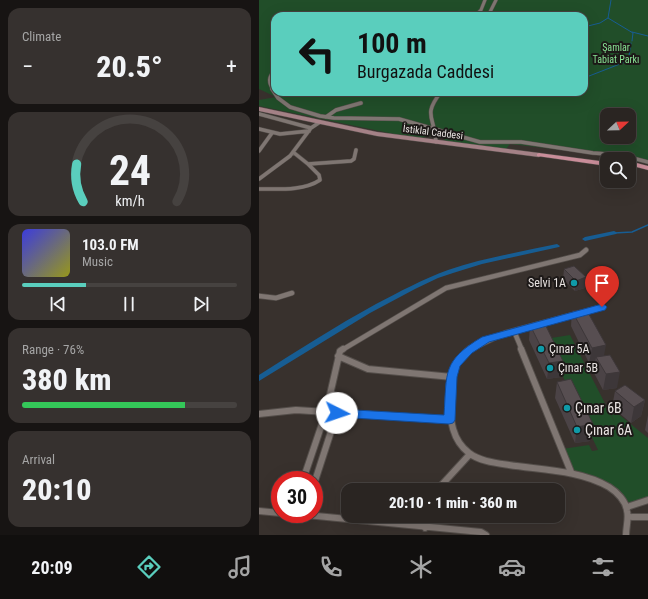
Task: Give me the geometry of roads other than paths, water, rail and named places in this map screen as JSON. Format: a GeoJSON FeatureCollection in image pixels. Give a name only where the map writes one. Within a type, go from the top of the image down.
{"type":"FeatureCollection","features":[{"type":"Feature","properties":{"kind":"main road","name":"İstiklal Caddesi"},"geometry":{"type":"LineString","coordinates":[[259,109],[377,134],[600,163]]}},
{"type":"Feature","properties":{"kind":"main road"},"geometry":{"type":"LineString","coordinates":[[539,155],[560,154],[600,159]]}},
{"type":"Feature","properties":{"kind":"main road"},"geometry":{"type":"LineString","coordinates":[[636,165],[648,168]]}},
{"type":"Feature","properties":{"kind":"main road"},"geometry":{"type":"LineString","coordinates":[[636,169],[648,172]]}},
{"type":"Feature","properties":{"kind":"street"},"geometry":{"type":"LineString","coordinates":[[479,12],[485,0]]}},
{"type":"Feature","properties":{"kind":"street"},"geometry":{"type":"LineString","coordinates":[[492,12],[496,0]]}},
{"type":"Feature","properties":{"kind":"street"},"geometry":{"type":"LineString","coordinates":[[271,74],[269,81],[271,88]]}},
{"type":"Feature","properties":{"kind":"street"},"geometry":{"type":"LineString","coordinates":[[277,96],[290,107],[326,117],[399,119],[480,142],[521,142],[593,154],[621,155],[648,162]]}},
{"type":"Feature","properties":{"kind":"street"},"geometry":{"type":"LineString","coordinates":[[436,96],[430,111],[435,130],[436,142]]}},
{"type":"Feature","properties":{"kind":"street"},"geometry":{"type":"LineString","coordinates":[[326,117],[330,113],[351,104],[361,103]]}},
{"type":"Feature","properties":{"kind":"street"},"geometry":{"type":"LineString","coordinates":[[259,114],[310,130]]}},
{"type":"Feature","properties":{"kind":"street"},"geometry":{"type":"LineString","coordinates":[[259,179],[293,152],[310,130],[320,122]]}},
{"type":"Feature","properties":{"kind":"street"},"geometry":{"type":"LineString","coordinates":[[259,129],[272,133],[310,130]]}},
{"type":"Feature","properties":{"kind":"street"},"geometry":{"type":"LineString","coordinates":[[259,152],[272,133]]}},
{"type":"Feature","properties":{"kind":"street"},"geometry":{"type":"LineString","coordinates":[[308,164],[351,161],[354,159],[356,150]]}},
{"type":"Feature","properties":{"kind":"street"},"geometry":{"type":"LineString","coordinates":[[259,189],[294,187],[317,183],[320,180],[319,175],[293,152]]}},
{"type":"Feature","properties":{"kind":"street"},"geometry":{"type":"LineString","coordinates":[[306,471],[326,412],[340,351],[446,288],[581,255],[586,250]]}},
{"type":"Feature","properties":{"kind":"street"},"geometry":{"type":"LineString","coordinates":[[259,296],[268,298],[283,298],[292,293]]}},
{"type":"Feature","properties":{"kind":"street"},"geometry":{"type":"LineString","coordinates":[[602,307],[514,331],[486,340],[468,350],[455,366],[452,377],[449,420],[460,445],[475,458],[506,466],[571,472],[604,480],[615,487],[630,506],[632,517],[626,535]]}},
{"type":"Feature","properties":{"kind":"street"},"geometry":{"type":"LineString","coordinates":[[514,331],[571,472]]}},
{"type":"Feature","properties":{"kind":"street"},"geometry":{"type":"LineString","coordinates":[[338,356],[368,369],[452,377]]}},
{"type":"Feature","properties":{"kind":"street"},"geometry":{"type":"LineString","coordinates":[[259,414],[295,410],[449,420]]}},
{"type":"Feature","properties":{"kind":"street"},"geometry":{"type":"LineString","coordinates":[[318,471],[337,413]]}},
{"type":"Feature","properties":{"kind":"street"},"geometry":{"type":"LineString","coordinates":[[443,483],[470,454]]}},
{"type":"Feature","properties":{"kind":"street"},"geometry":{"type":"LineString","coordinates":[[630,506],[648,500]]}},
{"type":"Feature","properties":{"kind":"street"},"geometry":{"type":"LineString","coordinates":[[259,511],[271,512]]}},
{"type":"Feature","properties":{"kind":"street"},"geometry":{"type":"LineString","coordinates":[[323,516],[425,528],[481,532],[486,535]]}},
{"type":"Feature","properties":{"kind":"street"},"geometry":{"type":"LineString","coordinates":[[632,517],[648,517]]}},
{"type":"Feature","properties":{"kind":"street"},"geometry":{"type":"LineString","coordinates":[[425,523],[425,528]]}},
{"type":"Feature","properties":{"kind":"waterway"},"geometry":{"type":"LineString","coordinates":[[608,18],[611,0]]}},
{"type":"Feature","properties":{"kind":"waterway"},"geometry":{"type":"LineString","coordinates":[[588,26],[600,23],[608,18]]}},
{"type":"Feature","properties":{"kind":"waterway"},"geometry":{"type":"LineString","coordinates":[[608,18],[633,33],[632,41]]}},
{"type":"Feature","properties":{"kind":"waterway"},"geometry":{"type":"LineString","coordinates":[[632,32],[648,36]]}},
{"type":"Feature","properties":{"kind":"waterway"},"geometry":{"type":"LineString","coordinates":[[588,76],[625,62],[629,56],[631,43]]}},
{"type":"Feature","properties":{"kind":"waterway"},"geometry":{"type":"LineString","coordinates":[[614,233],[632,232],[648,225]]}},
{"type":"Feature","properties":{"kind":"waterway"},"geometry":{"type":"LineString","coordinates":[[585,239],[614,233]]}},
{"type":"Feature","properties":{"kind":"waterway"},"geometry":{"type":"LineString","coordinates":[[259,378],[368,311],[436,277],[450,271],[480,263],[557,246]]}},
{"type":"Feature","properties":{"kind":"place","name":"Selvi 1A"},"geometry":{"type":"Point","coordinates":[574,283]}},
{"type":"Feature","properties":{"kind":"place","name":"Çınar 5A"},"geometry":{"type":"Point","coordinates":[541,349]}},
{"type":"Feature","properties":{"kind":"place","name":"Çınar 5B"},"geometry":{"type":"Point","coordinates":[550,368]}},
{"type":"Feature","properties":{"kind":"place","name":"Çınar 6B"},"geometry":{"type":"Point","coordinates":[567,408]}},
{"type":"Feature","properties":{"kind":"place","name":"Çınar 6A"},"geometry":{"type":"Point","coordinates":[577,430]}},
{"type":"Feature","properties":{"kind":"park label","name":"Şamlar Tabiat Parkı"},"geometry":{"type":"Point","coordinates":[616,52]}}]}
